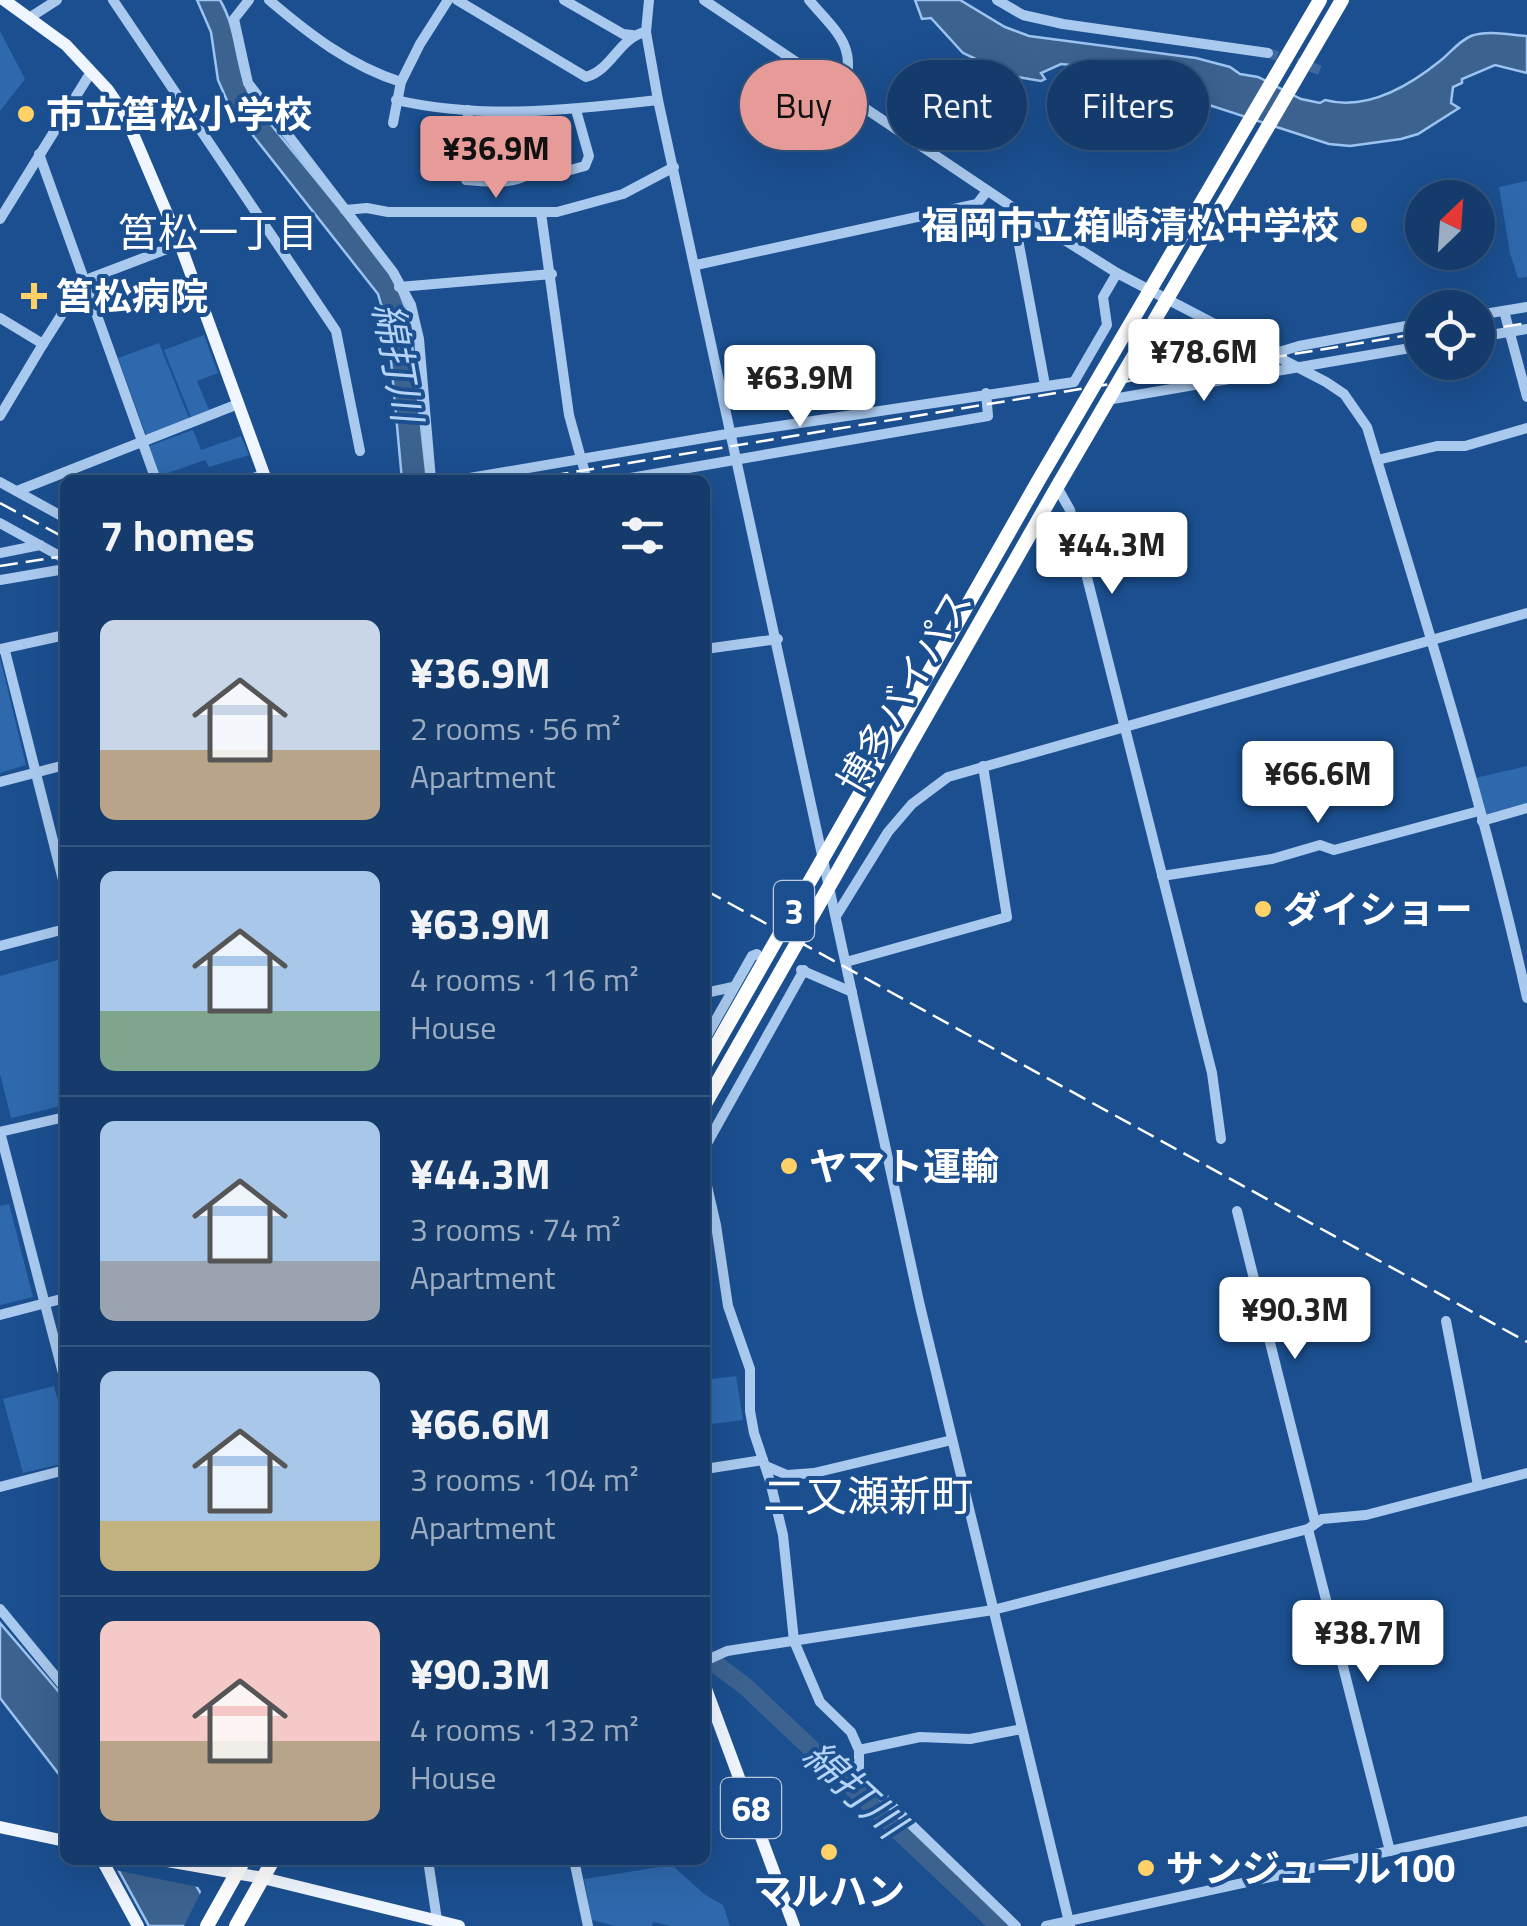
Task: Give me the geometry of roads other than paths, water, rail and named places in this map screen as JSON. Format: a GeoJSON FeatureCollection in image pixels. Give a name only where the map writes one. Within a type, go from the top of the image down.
{"type":"FeatureCollection","features":[{"type":"Feature","properties":{"kind":"highway","name":"博多バイパス"},"geometry":{"type":"LineString","coordinates":[[710,1048],[877,768],[1036,483],[1320,0]]}},
{"type":"Feature","properties":{"kind":"highway","name":"博多バイパス"},"geometry":{"type":"LineString","coordinates":[[710,1095],[1057,486],[1342,0]]}},
{"type":"Feature","properties":{"kind":"highway"},"geometry":{"type":"LineString","coordinates":[[238,1925],[271,1865]]}},
{"type":"Feature","properties":{"kind":"highway"},"geometry":{"type":"LineString","coordinates":[[206,1926],[240,1866]]}},
{"type":"Feature","properties":{"kind":"main road"},"geometry":{"type":"LineString","coordinates":[[4,0],[66,45],[108,90],[124,114],[180,244],[264,475]]}},
{"type":"Feature","properties":{"kind":"main road","name":"68"},"geometry":{"type":"LineString","coordinates":[[710,1699],[794,1926]]}},
{"type":"Feature","properties":{"kind":"main road"},"geometry":{"type":"LineString","coordinates":[[0,1827],[60,1840]]}},
{"type":"Feature","properties":{"kind":"main road"},"geometry":{"type":"LineString","coordinates":[[105,1865],[138,1926]]}},
{"type":"Feature","properties":{"kind":"main road"},"geometry":{"type":"LineString","coordinates":[[240,1866],[263,1878],[405,1920],[436,1920],[459,1926]]}},
{"type":"Feature","properties":{"kind":"street"},"geometry":{"type":"LineString","coordinates":[[29,18],[57,0]]}},
{"type":"Feature","properties":{"kind":"street"},"geometry":{"type":"LineString","coordinates":[[112,0],[336,331],[360,451]]}},
{"type":"Feature","properties":{"kind":"street"},"geometry":{"type":"LineString","coordinates":[[249,0],[234,19],[248,83],[393,272],[411,305],[419,339],[430,475]]}},
{"type":"Feature","properties":{"kind":"street"},"geometry":{"type":"LineString","coordinates":[[269,0],[340,55],[401,82]]}},
{"type":"Feature","properties":{"kind":"street"},"geometry":{"type":"LineString","coordinates":[[564,0],[624,34],[646,32]]}},
{"type":"Feature","properties":{"kind":"street"},"geometry":{"type":"LineString","coordinates":[[649,0],[646,32],[658,100],[852,992],[952,1440],[1070,1924]]}},
{"type":"Feature","properties":{"kind":"street"},"geometry":{"type":"LineString","coordinates":[[704,0],[792,60]]}},
{"type":"Feature","properties":{"kind":"street"},"geometry":{"type":"LineString","coordinates":[[809,0],[849,49],[850,60]]}},
{"type":"Feature","properties":{"kind":"street"},"geometry":{"type":"LineString","coordinates":[[997,0],[1023,15],[1063,24],[1268,53]]}},
{"type":"Feature","properties":{"kind":"street"},"geometry":{"type":"LineString","coordinates":[[393,123],[401,82],[448,1],[586,77],[595,74],[632,35]]}},
{"type":"Feature","properties":{"kind":"street"},"geometry":{"type":"LineString","coordinates":[[0,220],[91,72]]}},
{"type":"Feature","properties":{"kind":"street"},"geometry":{"type":"LineString","coordinates":[[396,100],[468,110],[522,112],[658,100]]}},
{"type":"Feature","properties":{"kind":"street"},"geometry":{"type":"LineString","coordinates":[[468,110],[466,180],[518,180],[528,175],[532,149]]}},
{"type":"Feature","properties":{"kind":"street"},"geometry":{"type":"LineString","coordinates":[[522,112],[526,145],[547,150],[552,170],[559,173],[585,166],[588,156],[576,110]]}},
{"type":"Feature","properties":{"kind":"street"},"geometry":{"type":"LineString","coordinates":[[867,111],[1117,274],[1295,366],[1344,394],[1356,407],[1367,427],[1430,639],[1524,969],[1527,998]]}},
{"type":"Feature","properties":{"kind":"street"},"geometry":{"type":"LineString","coordinates":[[39,154],[154,475]]}},
{"type":"Feature","properties":{"kind":"street"},"geometry":{"type":"LineString","coordinates":[[345,210],[557,212],[624,194],[674,167]]}},
{"type":"Feature","properties":{"kind":"street"},"geometry":{"type":"LineString","coordinates":[[696,265],[978,204],[987,191]]}},
{"type":"Feature","properties":{"kind":"street"},"geometry":{"type":"LineString","coordinates":[[1012,207],[1045,385]]}},
{"type":"Feature","properties":{"kind":"street"},"geometry":{"type":"LineString","coordinates":[[541,213],[569,415],[585,475]]}},
{"type":"Feature","properties":{"kind":"street"},"geometry":{"type":"LineString","coordinates":[[0,416],[83,281],[180,244]]}},
{"type":"Feature","properties":{"kind":"street"},"geometry":{"type":"LineString","coordinates":[[399,287],[552,274]]}},
{"type":"Feature","properties":{"kind":"street"},"geometry":{"type":"LineString","coordinates":[[487,475],[1074,382],[1107,325],[1103,297],[1117,274]]}},
{"type":"Feature","properties":{"kind":"street"},"geometry":{"type":"LineString","coordinates":[[1495,312],[1527,308]]}},
{"type":"Feature","properties":{"kind":"street"},"geometry":{"type":"LineString","coordinates":[[1504,311],[1527,397]]}},
{"type":"Feature","properties":{"kind":"street"},"geometry":{"type":"LineString","coordinates":[[0,318],[43,344]]}},
{"type":"Feature","properties":{"kind":"street"},"geometry":{"type":"LineString","coordinates":[[1268,355],[1405,326]]}},
{"type":"Feature","properties":{"kind":"street"},"geometry":{"type":"LineString","coordinates":[[1495,334],[1527,329]]}},
{"type":"Feature","properties":{"kind":"street"},"geometry":{"type":"LineString","coordinates":[[1108,400],[1405,349]]}},
{"type":"Feature","properties":{"kind":"street"},"geometry":{"type":"LineString","coordinates":[[651,475],[988,416],[986,393]]}},
{"type":"Feature","properties":{"kind":"street"},"geometry":{"type":"LineString","coordinates":[[16,491],[238,404]]}},
{"type":"Feature","properties":{"kind":"street"},"geometry":{"type":"LineString","coordinates":[[1377,460],[1437,446],[1466,446],[1527,428]]}},
{"type":"Feature","properties":{"kind":"street"},"geometry":{"type":"LineString","coordinates":[[0,482],[60,515]]}},
{"type":"Feature","properties":{"kind":"street"},"geometry":{"type":"LineString","coordinates":[[1057,486],[1070,510],[1212,1073],[1221,1140]]}},
{"type":"Feature","properties":{"kind":"street"},"geometry":{"type":"LineString","coordinates":[[0,523],[60,556]]}},
{"type":"Feature","properties":{"kind":"street"},"geometry":{"type":"LineString","coordinates":[[0,552],[40,545]]}},
{"type":"Feature","properties":{"kind":"street"},"geometry":{"type":"LineString","coordinates":[[0,580],[60,570]]}},
{"type":"Feature","properties":{"kind":"street"},"geometry":{"type":"LineString","coordinates":[[836,916],[888,832],[912,804],[948,777],[1527,614]]}},
{"type":"Feature","properties":{"kind":"street"},"geometry":{"type":"LineString","coordinates":[[60,636],[2,650],[60,867]]}},
{"type":"Feature","properties":{"kind":"street"},"geometry":{"type":"LineString","coordinates":[[710,648],[778,639]]}},
{"type":"Feature","properties":{"kind":"street"},"geometry":{"type":"LineString","coordinates":[[0,782],[60,766]]}},
{"type":"Feature","properties":{"kind":"street"},"geometry":{"type":"LineString","coordinates":[[846,962],[1007,917],[983,766]]}},
{"type":"Feature","properties":{"kind":"street"},"geometry":{"type":"LineString","coordinates":[[1162,876],[1272,859],[1320,846],[1334,850],[1527,808]]}},
{"type":"Feature","properties":{"kind":"street"},"geometry":{"type":"LineString","coordinates":[[0,946],[60,930]]}},
{"type":"Feature","properties":{"kind":"street"},"geometry":{"type":"LineString","coordinates":[[710,1046],[733,988],[757,954]]}},
{"type":"Feature","properties":{"kind":"street"},"geometry":{"type":"LineString","coordinates":[[710,1137],[802,970],[852,992]]}},
{"type":"Feature","properties":{"kind":"street"},"geometry":{"type":"LineString","coordinates":[[710,992],[733,988]]}},
{"type":"Feature","properties":{"kind":"street"},"geometry":{"type":"LineString","coordinates":[[60,1117],[0,1132],[60,1360]]}},
{"type":"Feature","properties":{"kind":"street"},"geometry":{"type":"LineString","coordinates":[[710,1199],[728,1306],[750,1369],[750,1411],[789,1568],[794,1640],[820,1702],[851,1732],[859,1750],[859,1774],[1016,1926]]}},
{"type":"Feature","properties":{"kind":"street"},"geometry":{"type":"LineString","coordinates":[[1237,1211],[1390,1851]]}},
{"type":"Feature","properties":{"kind":"street"},"geometry":{"type":"LineString","coordinates":[[0,1314],[60,1300]]}},
{"type":"Feature","properties":{"kind":"street"},"geometry":{"type":"LineString","coordinates":[[1446,1322],[1478,1485]]}},
{"type":"Feature","properties":{"kind":"street"},"geometry":{"type":"LineString","coordinates":[[710,1468],[764,1463],[787,1475],[814,1474],[952,1440]]}},
{"type":"Feature","properties":{"kind":"street"},"geometry":{"type":"LineString","coordinates":[[0,1487],[60,1471]]}},
{"type":"Feature","properties":{"kind":"street"},"geometry":{"type":"LineString","coordinates":[[710,1658],[726,1651],[993,1610],[1311,1526],[1331,1517],[1366,1515],[1527,1473]]}},
{"type":"Feature","properties":{"kind":"street"},"geometry":{"type":"LineString","coordinates":[[0,1609],[60,1682]]}},
{"type":"Feature","properties":{"kind":"street"},"geometry":{"type":"LineString","coordinates":[[859,1750],[920,1737],[970,1739],[1022,1729]]}},
{"type":"Feature","properties":{"kind":"street"},"geometry":{"type":"LineString","coordinates":[[1046,1926],[1070,1924],[1527,1821]]}},
{"type":"Feature","properties":{"kind":"street"},"geometry":{"type":"LineString","coordinates":[[429,1865],[436,1920]]}},
{"type":"Feature","properties":{"kind":"street"},"geometry":{"type":"LineString","coordinates":[[575,1865],[588,1926]]}},
{"type":"Feature","properties":{"kind":"water"},"geometry":{"type":"Polygon","coordinates":[[[197,0],[220,0],[255,105],[392,273],[409,317],[426,475],[402,475],[388,328],[378,294],[229,105],[218,80],[211,32],[197,0]]]}},
{"type":"Feature","properties":{"kind":"water"},"geometry":{"type":"Polygon","coordinates":[[[915,0],[960,0],[1005,27],[1029,36],[1204,60],[1047,60],[1047,70],[1041,73],[1045,79],[1041,81],[1027,79],[1027,60],[978,60],[963,53],[931,18],[922,19],[915,0]]]}},
{"type":"Feature","properties":{"kind":"water"},"geometry":{"type":"Polygon","coordinates":[[[1471,36],[1527,36],[1527,73],[1495,65],[1462,79],[1453,87],[1451,103],[1459,108],[1418,134],[1350,146],[1329,144],[1209,105],[1209,61],[1258,77],[1301,99],[1356,102],[1386,94],[1415,79],[1471,36]]]}},
{"type":"Feature","properties":{"kind":"water"},"geometry":{"type":"Polygon","coordinates":[[[0,1623],[60,1693],[60,1776],[0,1698],[0,1623]]]}},
{"type":"Feature","properties":{"kind":"water"},"geometry":{"type":"Polygon","coordinates":[[[116,1865],[184,1865],[220,1926],[149,1926],[116,1865]]]}},
{"type":"Feature","properties":{"kind":"waterway","name":"綿打川"},"geometry":{"type":"LineString","coordinates":[[710,1660],[746,1687],[999,1926]]}},
{"type":"Feature","properties":{"kind":"tunnel"},"geometry":{"type":"LineString","coordinates":[[1268,53],[1320,70]]}},
{"type":"Feature","properties":{"kind":"railway"},"geometry":{"type":"LineString","coordinates":[[1495,328],[1527,323]]}},
{"type":"Feature","properties":{"kind":"railway"},"geometry":{"type":"LineString","coordinates":[[556,475],[1405,336]]}},
{"type":"Feature","properties":{"kind":"railway"},"geometry":{"type":"LineString","coordinates":[[0,503],[60,535]]}},
{"type":"Feature","properties":{"kind":"railway"},"geometry":{"type":"LineString","coordinates":[[0,566],[60,557]]}},
{"type":"Feature","properties":{"kind":"railway"},"geometry":{"type":"LineString","coordinates":[[710,893],[1527,1342]]}},
{"type":"Feature","properties":{"kind":"place","name":"市立筥松小学校"},"geometry":{"type":"Point","coordinates":[26,114]}},
{"type":"Feature","properties":{"kind":"place","name":"福岡市立箱崎清松中学校"},"geometry":{"type":"Point","coordinates":[1359,225]}},
{"type":"Feature","properties":{"kind":"place","name":"筥松病院"},"geometry":{"type":"Point","coordinates":[34,296]}},
{"type":"Feature","properties":{"kind":"place","name":"ダイショー"},"geometry":{"type":"Point","coordinates":[1263,909]}},
{"type":"Feature","properties":{"kind":"place","name":"ヤマト運輸"},"geometry":{"type":"Point","coordinates":[789,1166]}},
{"type":"Feature","properties":{"kind":"place","name":"マルハン"},"geometry":{"type":"Point","coordinates":[829,1852]}},
{"type":"Feature","properties":{"kind":"place","name":"サンジュール100"},"geometry":{"type":"Point","coordinates":[1146,1868]}},
{"type":"Feature","properties":{"kind":"district","name":"筥松一丁目"},"geometry":{"type":"Point","coordinates":[218,232]}},
{"type":"Feature","properties":{"kind":"district","name":"二又瀬新町"},"geometry":{"type":"Point","coordinates":[868,1495]}}]}
